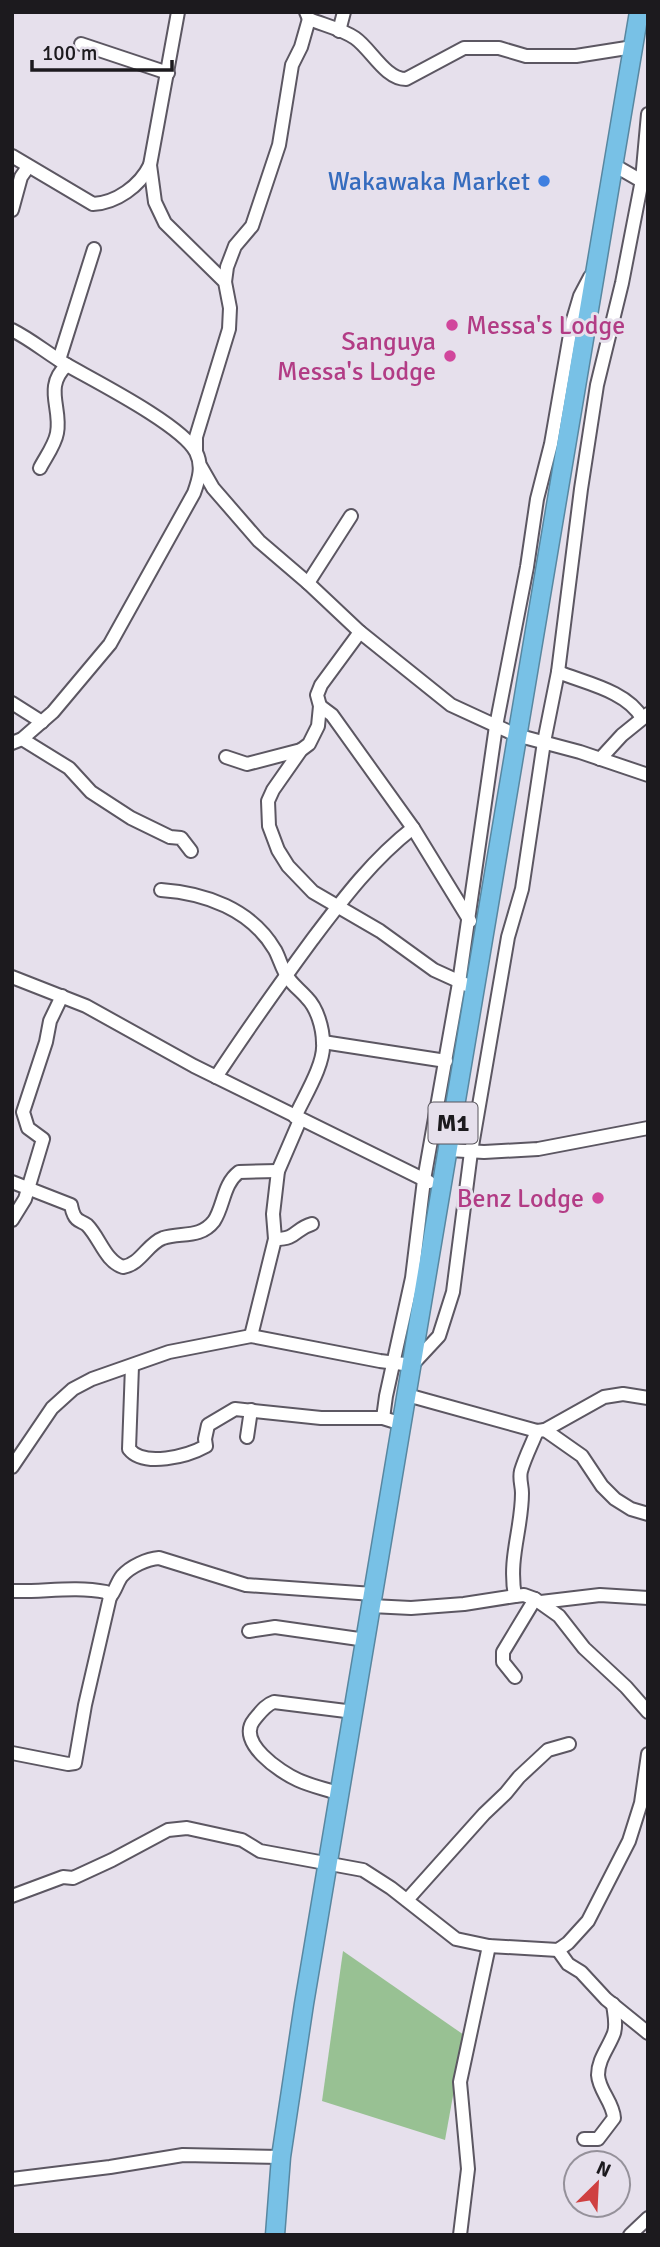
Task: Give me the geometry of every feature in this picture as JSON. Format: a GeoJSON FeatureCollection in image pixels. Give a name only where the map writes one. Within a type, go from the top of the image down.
{"type":"FeatureCollection","features":[{"type":"Feature","properties":{"kind":"highway","name":"M1"},"geometry":{"type":"LineString","coordinates":[[275,2235],[281,2157],[302,2016],[449,1150],[467,985],[483,937],[639,12]]}},
{"type":"Feature","properties":{"kind":"street"},"geometry":{"type":"LineString","coordinates":[[12,156],[93,204],[112,201],[137,184],[150,165],[178,12]]}},
{"type":"Feature","properties":{"kind":"street"},"geometry":{"type":"LineString","coordinates":[[339,31],[344,12]]}},
{"type":"Feature","properties":{"kind":"street"},"geometry":{"type":"LineString","coordinates":[[633,47],[576,56],[526,56],[499,48],[464,48],[406,79],[400,79],[381,65],[355,38],[308,16],[301,47],[292,65],[279,145],[251,226],[235,247],[227,267],[225,282],[230,308],[229,328],[196,437],[196,451],[201,467],[214,488],[250,531],[360,632],[451,705],[516,735],[648,775]]}},
{"type":"Feature","properties":{"kind":"street"},"geometry":{"type":"LineString","coordinates":[[81,44],[168,73]]}},
{"type":"Feature","properties":{"kind":"street"},"geometry":{"type":"LineString","coordinates":[[12,1467],[52,1408],[73,1389],[92,1379],[169,1352],[251,1336],[412,1365],[439,1336],[453,1292],[471,1152],[508,937],[522,889],[544,742],[558,672],[597,385],[645,183],[647,120],[618,134]]}},
{"type":"Feature","properties":{"kind":"street"},"geometry":{"type":"LineString","coordinates":[[612,164],[645,183]]}},
{"type":"Feature","properties":{"kind":"street"},"geometry":{"type":"LineString","coordinates":[[150,165],[158,213],[225,282]]}},
{"type":"Feature","properties":{"kind":"street"},"geometry":{"type":"LineString","coordinates":[[12,210],[21,177],[28,167]]}},
{"type":"Feature","properties":{"kind":"street"},"geometry":{"type":"LineString","coordinates":[[40,468],[57,432],[54,388],[56,378],[63,362],[94,249]]}},
{"type":"Feature","properties":{"kind":"street"},"geometry":{"type":"LineString","coordinates":[[383,1418],[412,1278],[424,1180],[446,1061],[467,985],[468,918],[496,726],[527,567],[537,499],[551,444],[572,323],[580,296],[597,264]]}},
{"type":"Feature","properties":{"kind":"street"},"geometry":{"type":"LineString","coordinates":[[12,330],[110,388],[186,439],[196,451]]}},
{"type":"Feature","properties":{"kind":"street"},"geometry":{"type":"LineString","coordinates":[[191,851],[181,838],[170,836],[131,818],[91,792],[69,768],[17,741],[42,722],[110,644],[194,493],[201,467]]}},
{"type":"Feature","properties":{"kind":"street"},"geometry":{"type":"LineString","coordinates":[[308,583],[351,516]]}},
{"type":"Feature","properties":{"kind":"street"},"geometry":{"type":"LineString","coordinates":[[360,632],[321,685],[317,695],[320,706],[318,726],[309,744],[301,750],[273,790],[268,801],[269,826],[278,850],[288,866],[313,892],[380,931],[433,970],[467,985]]}},
{"type":"Feature","properties":{"kind":"street"},"geometry":{"type":"LineString","coordinates":[[558,672],[618,696],[645,716],[622,735],[600,759]]}},
{"type":"Feature","properties":{"kind":"street"},"geometry":{"type":"LineString","coordinates":[[12,703],[42,722]]}},
{"type":"Feature","properties":{"kind":"street"},"geometry":{"type":"LineString","coordinates":[[320,706],[332,715],[413,828],[468,918],[483,937]]}},
{"type":"Feature","properties":{"kind":"street"},"geometry":{"type":"LineString","coordinates":[[226,757],[247,764],[301,750]]}},
{"type":"Feature","properties":{"kind":"street"},"geometry":{"type":"LineString","coordinates":[[216,1077],[286,975],[337,907],[376,860],[413,828]]}},
{"type":"Feature","properties":{"kind":"street"},"geometry":{"type":"LineString","coordinates":[[161,890],[187,892],[209,898],[247,918],[274,949],[286,975],[310,1000],[317,1013],[324,1042],[323,1055],[278,1171],[273,1214],[275,1239],[251,1336]]}},
{"type":"Feature","properties":{"kind":"street"},"geometry":{"type":"LineString","coordinates":[[12,977],[116,1021],[216,1077],[442,1189]]}},
{"type":"Feature","properties":{"kind":"street"},"geometry":{"type":"LineString","coordinates":[[12,1220],[29,1188],[43,1139],[28,1128],[23,1112],[46,1042],[50,1021],[62,996]]}},
{"type":"Feature","properties":{"kind":"street"},"geometry":{"type":"LineString","coordinates":[[324,1042],[446,1061]]}},
{"type":"Feature","properties":{"kind":"street"},"geometry":{"type":"LineString","coordinates":[[449,1150],[471,1152],[538,1149],[648,1128]]}},
{"type":"Feature","properties":{"kind":"street"},"geometry":{"type":"LineString","coordinates":[[12,1182],[71,1205],[72,1213],[86,1224],[117,1265],[123,1267],[135,1262],[159,1240],[197,1234],[208,1227],[215,1220],[231,1180],[239,1172],[278,1171]]}},
{"type":"Feature","properties":{"kind":"street"},"geometry":{"type":"LineString","coordinates":[[275,1239],[288,1239],[306,1225],[312,1224]]}},
{"type":"Feature","properties":{"kind":"street"},"geometry":{"type":"LineString","coordinates":[[132,1366],[129,1450],[144,1458],[183,1457],[206,1446],[208,1425],[234,1409],[321,1418],[383,1418],[402,1424]]}},
{"type":"Feature","properties":{"kind":"street"},"geometry":{"type":"LineString","coordinates":[[516,1596],[512,1558],[522,1493],[520,1473],[541,1430],[604,1397],[623,1394],[648,1398]]}},
{"type":"Feature","properties":{"kind":"street"},"geometry":{"type":"LineString","coordinates":[[407,1395],[541,1430],[582,1456],[602,1486],[615,1499],[631,1509],[648,1514]]}},
{"type":"Feature","properties":{"kind":"street"},"geometry":{"type":"LineString","coordinates":[[247,1437],[251,1410]]}},
{"type":"Feature","properties":{"kind":"street"},"geometry":{"type":"LineString","coordinates":[[12,1753],[75,1763],[110,1597],[121,1577],[148,1559],[159,1558],[246,1585],[421,1607],[524,1595],[559,1616],[584,1648],[626,1687],[648,1712]]}},
{"type":"Feature","properties":{"kind":"street"},"geometry":{"type":"LineString","coordinates":[[12,1591],[68,1588],[106,1592],[110,1597]]}},
{"type":"Feature","properties":{"kind":"street"},"geometry":{"type":"LineString","coordinates":[[538,1601],[600,1595],[648,1598]]}},
{"type":"Feature","properties":{"kind":"street"},"geometry":{"type":"LineString","coordinates":[[515,1677],[503,1662],[503,1652],[538,1601]]}},
{"type":"Feature","properties":{"kind":"street"},"geometry":{"type":"LineString","coordinates":[[249,1631],[275,1626],[366,1640]]}},
{"type":"Feature","properties":{"kind":"street"},"geometry":{"type":"LineString","coordinates":[[340,1794],[296,1779],[276,1766],[262,1755],[248,1730],[268,1704],[274,1702],[354,1712]]}},
{"type":"Feature","properties":{"kind":"street"},"geometry":{"type":"LineString","coordinates":[[407,1900],[519,1777],[548,1750],[569,1744]]}},
{"type":"Feature","properties":{"kind":"street"},"geometry":{"type":"LineString","coordinates":[[12,1896],[63,1877],[73,1878],[168,1830],[187,1828],[242,1840],[260,1851],[363,1870],[456,1938],[489,1946],[558,1950],[580,1931],[594,1911],[629,1841],[645,1789],[648,1754]]}},
{"type":"Feature","properties":{"kind":"street"},"geometry":{"type":"LineString","coordinates":[[460,2235],[468,2169],[460,2082],[489,1946]]}},
{"type":"Feature","properties":{"kind":"street"},"geometry":{"type":"LineString","coordinates":[[558,1950],[568,1964],[581,1972],[612,2004],[648,2034]]}},
{"type":"Feature","properties":{"kind":"street"},"geometry":{"type":"LineString","coordinates":[[584,2139],[598,2138],[614,2118],[598,2074],[614,2031],[612,2004]]}},
{"type":"Feature","properties":{"kind":"street"},"geometry":{"type":"LineString","coordinates":[[12,2179],[183,2155],[281,2157]]}},
{"type":"Feature","properties":{"kind":"street"},"geometry":{"type":"LineString","coordinates":[[630,2235],[648,2218]]}},
{"type":"Feature","properties":{"kind":"green space"},"geometry":{"type":"Polygon","coordinates":[[[343,1951],[464,2035],[445,2140],[322,2101],[343,1951]]]}},
{"type":"Feature","properties":{"kind":"place","name":"Wakawaka Market"},"geometry":{"type":"Point","coordinates":[544,181]}},
{"type":"Feature","properties":{"kind":"place","name":"Messa's Lodge"},"geometry":{"type":"Point","coordinates":[452,325]}},
{"type":"Feature","properties":{"kind":"place","name":"Sanguya Messa's Lodge"},"geometry":{"type":"Point","coordinates":[450,356]}},
{"type":"Feature","properties":{"kind":"place","name":"Benz Lodge"},"geometry":{"type":"Point","coordinates":[598,1198]}}]}
